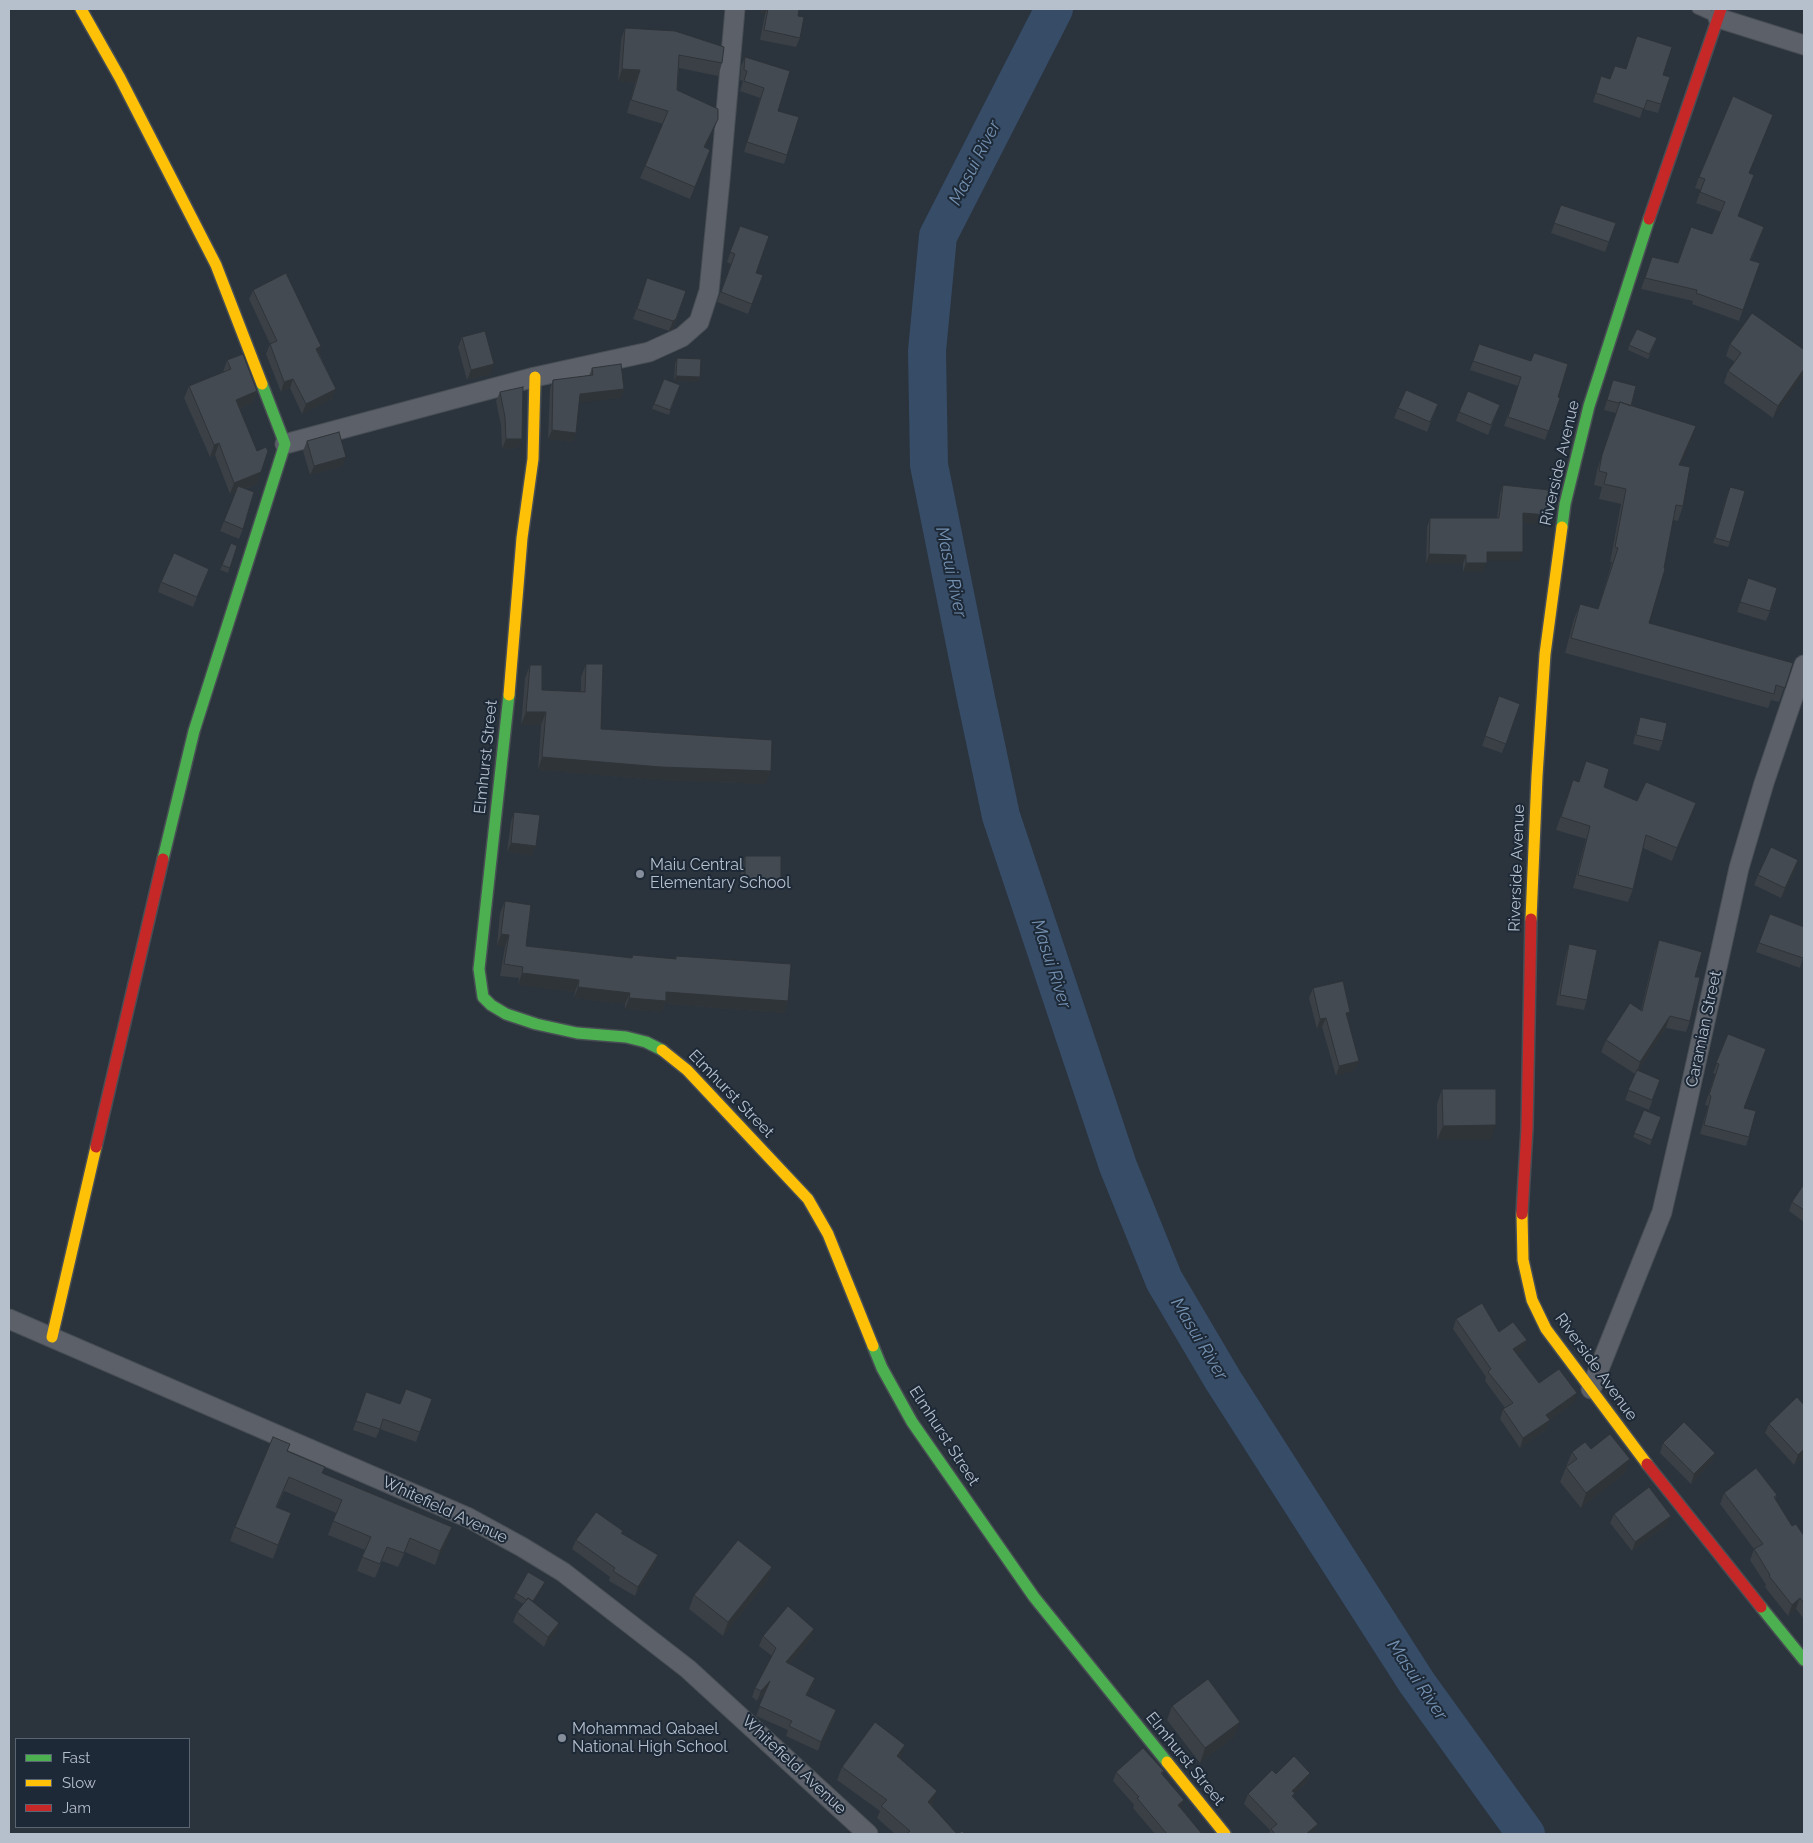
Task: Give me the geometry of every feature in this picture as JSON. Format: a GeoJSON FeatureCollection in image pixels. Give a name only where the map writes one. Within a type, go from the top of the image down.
{"type":"FeatureCollection","features":[{"type":"Feature","properties":{"kind":"street"},"geometry":{"type":"LineString","coordinates":[[52,1337],[194,730],[285,444],[216,265],[120,78],[81,9]]}},
{"type":"Feature","properties":{"kind":"street"},"geometry":{"type":"LineString","coordinates":[[285,444],[535,377],[649,352],[682,337],[699,322],[709,290],[734,9]]}},
{"type":"Feature","properties":{"kind":"street"},"geometry":{"type":"LineString","coordinates":[[1719,14],[1804,44]]}},
{"type":"Feature","properties":{"kind":"street","name":"Riverside Avenue"},"geometry":{"type":"LineString","coordinates":[[1719,14],[1635,260],[1589,406],[1565,504],[1545,654],[1537,776],[1532,884],[1527,1128],[1522,1214],[1523,1260],[1532,1300],[1546,1329],[1658,1479],[1804,1660]]}},
{"type":"Feature","properties":{"kind":"street","name":"Elmhurst Street"},"geometry":{"type":"LineString","coordinates":[[535,377],[533,459],[522,538],[507,719],[479,969],[480,985],[484,997],[492,1006],[506,1014],[536,1024],[577,1034],[626,1037],[646,1042],[667,1052],[688,1070],[808,1199],[828,1234],[882,1368],[912,1422],[1034,1597],[1225,1834]]}},
{"type":"Feature","properties":{"kind":"street","name":"Caramian Street"},"geometry":{"type":"LineString","coordinates":[[1591,1389],[1662,1212],[1738,868],[1764,783],[1804,665]]}},
{"type":"Feature","properties":{"kind":"street","name":"Whitefield Avenue"},"geometry":{"type":"LineString","coordinates":[[9,1319],[469,1518],[522,1547],[563,1572],[688,1669],[868,1834]]}},
{"type":"Feature","properties":{"kind":"lane"},"geometry":{"type":"LineString","coordinates":[[1696,9],[1719,14]]}},
{"type":"Feature","properties":{"kind":"building"},"geometry":{"type":"Polygon","coordinates":[[[768,9],[799,9],[798,16],[804,17],[800,38],[764,30],[768,9]]]}},
{"type":"Feature","properties":{"kind":"building"},"geometry":{"type":"Polygon","coordinates":[[[625,28],[675,31],[724,47],[722,63],[679,55],[677,90],[718,109],[718,119],[704,147],[710,150],[695,187],[645,166],[668,111],[631,100],[640,70],[622,69],[625,28]]]}},
{"type":"Feature","properties":{"kind":"building"},"geometry":{"type":"Polygon","coordinates":[[[1637,36],[1672,47],[1663,75],[1670,77],[1661,104],[1647,100],[1644,109],[1596,93],[1601,76],[1610,79],[1615,66],[1626,69],[1637,36]]]}},
{"type":"Feature","properties":{"kind":"building"},"geometry":{"type":"Polygon","coordinates":[[[745,57],[790,71],[778,111],[799,117],[787,155],[747,142],[764,88],[744,81],[747,71],[744,70],[745,57]]]}},
{"type":"Feature","properties":{"kind":"building"},"geometry":{"type":"Polygon","coordinates":[[[1733,96],[1773,115],[1749,173],[1754,175],[1738,216],[1764,227],[1750,260],[1760,263],[1743,310],[1696,293],[1697,290],[1645,278],[1652,257],[1678,263],[1691,227],[1712,234],[1725,202],[1700,192],[1705,179],[1699,177],[1733,96]]]}},
{"type":"Feature","properties":{"kind":"building"},"geometry":{"type":"Polygon","coordinates":[[[1561,205],[1616,223],[1609,242],[1554,223],[1561,205]]]}},
{"type":"Feature","properties":{"kind":"building"},"geometry":{"type":"Polygon","coordinates":[[[740,226],[769,236],[756,273],[763,275],[752,304],[721,292],[735,254],[730,252],[740,226]]]}},
{"type":"Feature","properties":{"kind":"building"},"geometry":{"type":"Polygon","coordinates":[[[286,273],[321,346],[316,349],[336,389],[306,404],[293,379],[284,382],[270,344],[277,341],[253,290],[286,273]]]}},
{"type":"Feature","properties":{"kind":"building"},"geometry":{"type":"Polygon","coordinates":[[[647,278],[686,291],[676,319],[673,321],[637,309],[647,278]]]}},
{"type":"Feature","properties":{"kind":"building"},"geometry":{"type":"Polygon","coordinates":[[[1752,313],[1803,349],[1804,344],[1804,369],[1778,406],[1728,371],[1741,353],[1730,344],[1752,313]]]}},
{"type":"Feature","properties":{"kind":"building"},"geometry":{"type":"Polygon","coordinates":[[[1637,329],[1657,338],[1649,354],[1629,345],[1637,329]]]}},
{"type":"Feature","properties":{"kind":"building"},"geometry":{"type":"Polygon","coordinates":[[[485,331],[494,364],[471,370],[462,337],[485,331]]]}},
{"type":"Feature","properties":{"kind":"building"},"geometry":{"type":"Polygon","coordinates":[[[1479,344],[1531,361],[1534,353],[1568,364],[1558,397],[1560,398],[1549,431],[1508,417],[1521,377],[1473,361],[1479,344]]]}},
{"type":"Feature","properties":{"kind":"building"},"geometry":{"type":"Polygon","coordinates":[[[243,354],[257,391],[236,400],[257,451],[266,447],[268,451],[261,472],[234,483],[219,443],[214,445],[189,386],[231,369],[227,360],[243,354]]]}},
{"type":"Feature","properties":{"kind":"building"},"geometry":{"type":"Polygon","coordinates":[[[677,358],[701,359],[700,377],[676,376],[677,358]]]}},
{"type":"Feature","properties":{"kind":"building"},"geometry":{"type":"Polygon","coordinates":[[[621,364],[624,389],[580,394],[576,433],[552,430],[553,380],[593,375],[592,368],[621,364]]]}},
{"type":"Feature","properties":{"kind":"building"},"geometry":{"type":"Polygon","coordinates":[[[664,379],[680,385],[670,410],[654,404],[664,379]]]}},
{"type":"Feature","properties":{"kind":"building"},"geometry":{"type":"Polygon","coordinates":[[[1613,380],[1636,386],[1631,406],[1607,400],[1613,380]]]}},
{"type":"Feature","properties":{"kind":"building"},"geometry":{"type":"Polygon","coordinates":[[[523,387],[522,439],[506,439],[505,417],[500,392],[523,387]]]}},
{"type":"Feature","properties":{"kind":"building"},"geometry":{"type":"Polygon","coordinates":[[[1406,390],[1438,404],[1430,422],[1398,408],[1406,390]]]}},
{"type":"Feature","properties":{"kind":"building"},"geometry":{"type":"Polygon","coordinates":[[[1468,391],[1500,405],[1491,425],[1459,412],[1468,391]]]}},
{"type":"Feature","properties":{"kind":"building"},"geometry":{"type":"Polygon","coordinates":[[[1620,402],[1696,426],[1679,465],[1690,467],[1683,506],[1676,505],[1665,569],[1649,623],[1793,663],[1785,688],[1776,685],[1774,694],[1571,638],[1580,604],[1598,609],[1618,548],[1615,547],[1626,489],[1604,484],[1607,473],[1599,471],[1602,455],[1620,402]]]}},
{"type":"Feature","properties":{"kind":"building"},"geometry":{"type":"Polygon","coordinates":[[[339,432],[346,457],[314,466],[307,441],[339,432]]]}},
{"type":"Feature","properties":{"kind":"building"},"geometry":{"type":"Polygon","coordinates":[[[1503,485],[1549,490],[1546,515],[1523,513],[1523,552],[1487,552],[1487,563],[1466,563],[1466,555],[1429,554],[1430,518],[1499,518],[1503,485]]]}},
{"type":"Feature","properties":{"kind":"building"},"geometry":{"type":"Polygon","coordinates":[[[238,486],[254,492],[243,529],[224,521],[238,486]]]}},
{"type":"Feature","properties":{"kind":"building"},"geometry":{"type":"Polygon","coordinates":[[[1730,487],[1745,491],[1730,542],[1715,538],[1730,487]]]}},
{"type":"Feature","properties":{"kind":"building"},"geometry":{"type":"Polygon","coordinates":[[[231,543],[237,546],[230,568],[222,565],[231,543]]]}},
{"type":"Feature","properties":{"kind":"building"},"geometry":{"type":"Polygon","coordinates":[[[174,553],[209,569],[197,597],[161,582],[174,553]]]}},
{"type":"Feature","properties":{"kind":"building"},"geometry":{"type":"Polygon","coordinates":[[[1748,578],[1777,588],[1770,611],[1740,602],[1748,578]]]}},
{"type":"Feature","properties":{"kind":"building"},"geometry":{"type":"Polygon","coordinates":[[[586,664],[603,664],[601,729],[772,740],[771,771],[661,767],[542,757],[546,712],[526,712],[530,665],[542,665],[542,690],[585,692],[586,664]]]}},
{"type":"Feature","properties":{"kind":"building"},"geometry":{"type":"Polygon","coordinates":[[[1499,696],[1520,704],[1506,744],[1485,736],[1499,696]]]}},
{"type":"Feature","properties":{"kind":"building"},"geometry":{"type":"Polygon","coordinates":[[[1640,717],[1667,723],[1663,741],[1636,735],[1640,717]]]}},
{"type":"Feature","properties":{"kind":"building"},"geometry":{"type":"Polygon","coordinates":[[[1586,761],[1609,769],[1604,787],[1637,801],[1646,782],[1696,803],[1677,848],[1646,835],[1633,889],[1578,875],[1590,826],[1561,817],[1573,780],[1579,782],[1586,761]]]}},
{"type":"Feature","properties":{"kind":"building"},"geometry":{"type":"Polygon","coordinates":[[[514,812],[540,815],[536,846],[511,843],[514,812]]]}},
{"type":"Feature","properties":{"kind":"building"},"geometry":{"type":"Polygon","coordinates":[[[1771,847],[1798,860],[1785,888],[1758,875],[1771,847]]]}},
{"type":"Feature","properties":{"kind":"building"},"geometry":{"type":"Polygon","coordinates":[[[745,856],[781,856],[781,879],[745,879],[745,856]]]}},
{"type":"Feature","properties":{"kind":"building"},"geometry":{"type":"Polygon","coordinates":[[[505,901],[531,905],[526,946],[632,958],[633,955],[676,959],[676,956],[791,964],[788,1001],[666,992],[666,1001],[629,998],[630,993],[578,987],[579,980],[522,973],[523,967],[504,964],[509,935],[501,934],[505,901]]]}},
{"type":"Feature","properties":{"kind":"building"},"geometry":{"type":"Polygon","coordinates":[[[1770,914],[1804,927],[1803,958],[1759,943],[1770,914]]]}},
{"type":"Feature","properties":{"kind":"building"},"geometry":{"type":"Polygon","coordinates":[[[1659,940],[1702,952],[1695,977],[1700,977],[1690,1021],[1670,1016],[1640,1062],[1606,1040],[1630,1003],[1642,1011],[1659,940]]]}},
{"type":"Feature","properties":{"kind":"building"},"geometry":{"type":"Polygon","coordinates":[[[1569,944],[1597,950],[1587,1000],[1560,995],[1569,944]]]}},
{"type":"Feature","properties":{"kind":"building"},"geometry":{"type":"Polygon","coordinates":[[[1343,981],[1350,1012],[1346,1013],[1359,1061],[1339,1066],[1326,1018],[1320,1019],[1313,988],[1343,981]]]}},
{"type":"Feature","properties":{"kind":"building"},"geometry":{"type":"Polygon","coordinates":[[[1728,1034],[1766,1049],[1744,1108],[1756,1111],[1749,1137],[1704,1125],[1711,1096],[1709,1095],[1719,1064],[1716,1063],[1728,1034]]]}},
{"type":"Feature","properties":{"kind":"building"},"geometry":{"type":"Polygon","coordinates":[[[1637,1070],[1660,1080],[1652,1100],[1628,1090],[1637,1070]]]}},
{"type":"Feature","properties":{"kind":"building"},"geometry":{"type":"Polygon","coordinates":[[[1442,1089],[1496,1089],[1496,1125],[1443,1126],[1442,1089]]]}},
{"type":"Feature","properties":{"kind":"building"},"geometry":{"type":"Polygon","coordinates":[[[1644,1110],[1661,1117],[1652,1140],[1634,1133],[1644,1110]]]}},
{"type":"Feature","properties":{"kind":"building"},"geometry":{"type":"Polygon","coordinates":[[[1804,1184],[1804,1210],[1792,1202],[1804,1184]]]}},
{"type":"Feature","properties":{"kind":"building"},"geometry":{"type":"Polygon","coordinates":[[[1482,1303],[1499,1332],[1513,1322],[1527,1340],[1513,1349],[1539,1383],[1559,1369],[1577,1393],[1546,1415],[1550,1420],[1523,1438],[1503,1409],[1513,1403],[1488,1372],[1491,1369],[1456,1319],[1482,1303]]]}},
{"type":"Feature","properties":{"kind":"building"},"geometry":{"type":"Polygon","coordinates":[[[406,1389],[432,1399],[420,1432],[383,1419],[380,1429],[356,1421],[366,1392],[400,1404],[406,1389]]]}},
{"type":"Feature","properties":{"kind":"building"},"geometry":{"type":"Polygon","coordinates":[[[1797,1397],[1804,1405],[1804,1449],[1798,1455],[1769,1424],[1797,1397]]]}},
{"type":"Feature","properties":{"kind":"building"},"geometry":{"type":"Polygon","coordinates":[[[1684,1422],[1715,1453],[1694,1474],[1663,1443],[1684,1422]]]}},
{"type":"Feature","properties":{"kind":"building"},"geometry":{"type":"Polygon","coordinates":[[[1610,1434],[1630,1459],[1586,1493],[1566,1467],[1577,1459],[1572,1452],[1585,1442],[1591,1449],[1610,1434]]]}},
{"type":"Feature","properties":{"kind":"building"},"geometry":{"type":"Polygon","coordinates":[[[273,1437],[290,1444],[287,1451],[325,1467],[322,1473],[452,1527],[440,1551],[410,1538],[404,1553],[387,1547],[380,1564],[362,1557],[371,1537],[333,1521],[342,1500],[289,1477],[276,1507],[291,1513],[278,1545],[235,1527],[273,1437]]]}},
{"type":"Feature","properties":{"kind":"building"},"geometry":{"type":"Polygon","coordinates":[[[1756,1468],[1777,1495],[1774,1497],[1792,1526],[1796,1524],[1804,1536],[1804,1603],[1800,1598],[1792,1605],[1769,1576],[1754,1549],[1763,1544],[1724,1493],[1756,1468]]]}},
{"type":"Feature","properties":{"kind":"building"},"geometry":{"type":"Polygon","coordinates":[[[1649,1487],[1671,1516],[1635,1542],[1614,1514],[1649,1487]]]}},
{"type":"Feature","properties":{"kind":"building"},"geometry":{"type":"Polygon","coordinates":[[[596,1512],[623,1531],[621,1533],[658,1555],[638,1587],[613,1571],[615,1568],[576,1540],[596,1512]]]}},
{"type":"Feature","properties":{"kind":"building"},"geometry":{"type":"Polygon","coordinates":[[[738,1540],[772,1567],[728,1622],[694,1595],[738,1540]]]}},
{"type":"Feature","properties":{"kind":"building"},"geometry":{"type":"Polygon","coordinates":[[[528,1572],[545,1582],[533,1601],[528,1598],[527,1600],[516,1593],[528,1572]]]}},
{"type":"Feature","properties":{"kind":"building"},"geometry":{"type":"Polygon","coordinates":[[[528,1598],[559,1623],[548,1637],[517,1612],[528,1598]]]}},
{"type":"Feature","properties":{"kind":"building"},"geometry":{"type":"Polygon","coordinates":[[[788,1606],[814,1629],[786,1662],[815,1678],[806,1695],[836,1710],[821,1742],[789,1726],[792,1721],[759,1706],[770,1681],[761,1691],[755,1688],[776,1648],[763,1636],[788,1606]]]}},
{"type":"Feature","properties":{"kind":"building"},"geometry":{"type":"Polygon","coordinates":[[[1208,1679],[1240,1722],[1205,1748],[1172,1706],[1208,1679]]]}},
{"type":"Feature","properties":{"kind":"building"},"geometry":{"type":"Polygon","coordinates":[[[875,1722],[905,1745],[897,1756],[937,1791],[928,1802],[957,1834],[909,1834],[910,1831],[881,1806],[887,1800],[842,1767],[875,1722]]]}},
{"type":"Feature","properties":{"kind":"building"},"geometry":{"type":"Polygon","coordinates":[[[1143,1748],[1164,1771],[1161,1773],[1184,1800],[1178,1805],[1202,1834],[1167,1834],[1137,1798],[1139,1797],[1116,1772],[1143,1748]]]}},
{"type":"Feature","properties":{"kind":"building"},"geometry":{"type":"Polygon","coordinates":[[[1294,1756],[1310,1773],[1292,1791],[1295,1793],[1292,1796],[1318,1824],[1306,1834],[1275,1834],[1271,1829],[1277,1824],[1248,1794],[1272,1770],[1276,1774],[1294,1756]]]}},
{"type":"Feature","properties":{"kind":"waterway","name":"Masui River"},"geometry":{"type":"LineString","coordinates":[[1054,9],[938,236],[927,351],[929,465],[1001,816],[1118,1166],[1164,1280],[1223,1380],[1417,1683],[1526,1834]]}},
{"type":"Feature","properties":{"kind":"traffic: fast"},"geometry":{"type":"LineString","coordinates":[[1562,527],[1565,504],[1589,406],[1649,219]]}},
{"type":"Feature","properties":{"kind":"traffic: fast"},"geometry":{"type":"LineString","coordinates":[[163,859],[194,731],[285,444],[262,384]]}},
{"type":"Feature","properties":{"kind":"traffic: fast"},"geometry":{"type":"LineString","coordinates":[[509,695],[479,969],[483,997],[491,1005],[506,1014],[536,1024],[577,1033],[626,1037],[646,1042],[662,1050]]}},
{"type":"Feature","properties":{"kind":"traffic: fast"},"geometry":{"type":"LineString","coordinates":[[873,1346],[882,1368],[912,1422],[1034,1597],[1167,1762]]}},
{"type":"Feature","properties":{"kind":"traffic: fast"},"geometry":{"type":"LineString","coordinates":[[1761,1607],[1804,1660]]}},
{"type":"Feature","properties":{"kind":"traffic: slow"},"geometry":{"type":"LineString","coordinates":[[81,9],[120,78],[216,265],[262,384]]}},
{"type":"Feature","properties":{"kind":"traffic: slow"},"geometry":{"type":"LineString","coordinates":[[509,695],[522,538],[533,459],[535,377]]}},
{"type":"Feature","properties":{"kind":"traffic: slow"},"geometry":{"type":"LineString","coordinates":[[1531,919],[1537,776],[1545,654],[1562,527]]}},
{"type":"Feature","properties":{"kind":"traffic: slow"},"geometry":{"type":"LineString","coordinates":[[662,1050],[687,1070],[808,1199],[828,1234],[873,1346]]}},
{"type":"Feature","properties":{"kind":"traffic: slow"},"geometry":{"type":"LineString","coordinates":[[52,1337],[96,1147]]}},
{"type":"Feature","properties":{"kind":"traffic: slow"},"geometry":{"type":"LineString","coordinates":[[1522,1214],[1523,1260],[1532,1300],[1546,1329],[1647,1464]]}},
{"type":"Feature","properties":{"kind":"traffic: slow"},"geometry":{"type":"LineString","coordinates":[[1167,1762],[1225,1834]]}},
{"type":"Feature","properties":{"kind":"traffic: jam"},"geometry":{"type":"LineString","coordinates":[[1649,219],[1721,9]]}},
{"type":"Feature","properties":{"kind":"traffic: jam"},"geometry":{"type":"LineString","coordinates":[[96,1147],[163,859]]}},
{"type":"Feature","properties":{"kind":"traffic: jam"},"geometry":{"type":"LineString","coordinates":[[1522,1214],[1527,1128],[1531,919]]}},
{"type":"Feature","properties":{"kind":"traffic: jam"},"geometry":{"type":"LineString","coordinates":[[1647,1464],[1761,1607]]}},
{"type":"Feature","properties":{"kind":"place","name":"Maiu Central Elementary School"},"geometry":{"type":"Point","coordinates":[640,874]}},
{"type":"Feature","properties":{"kind":"place","name":"Mohammad Qabael National High School"},"geometry":{"type":"Point","coordinates":[562,1738]}}]}
